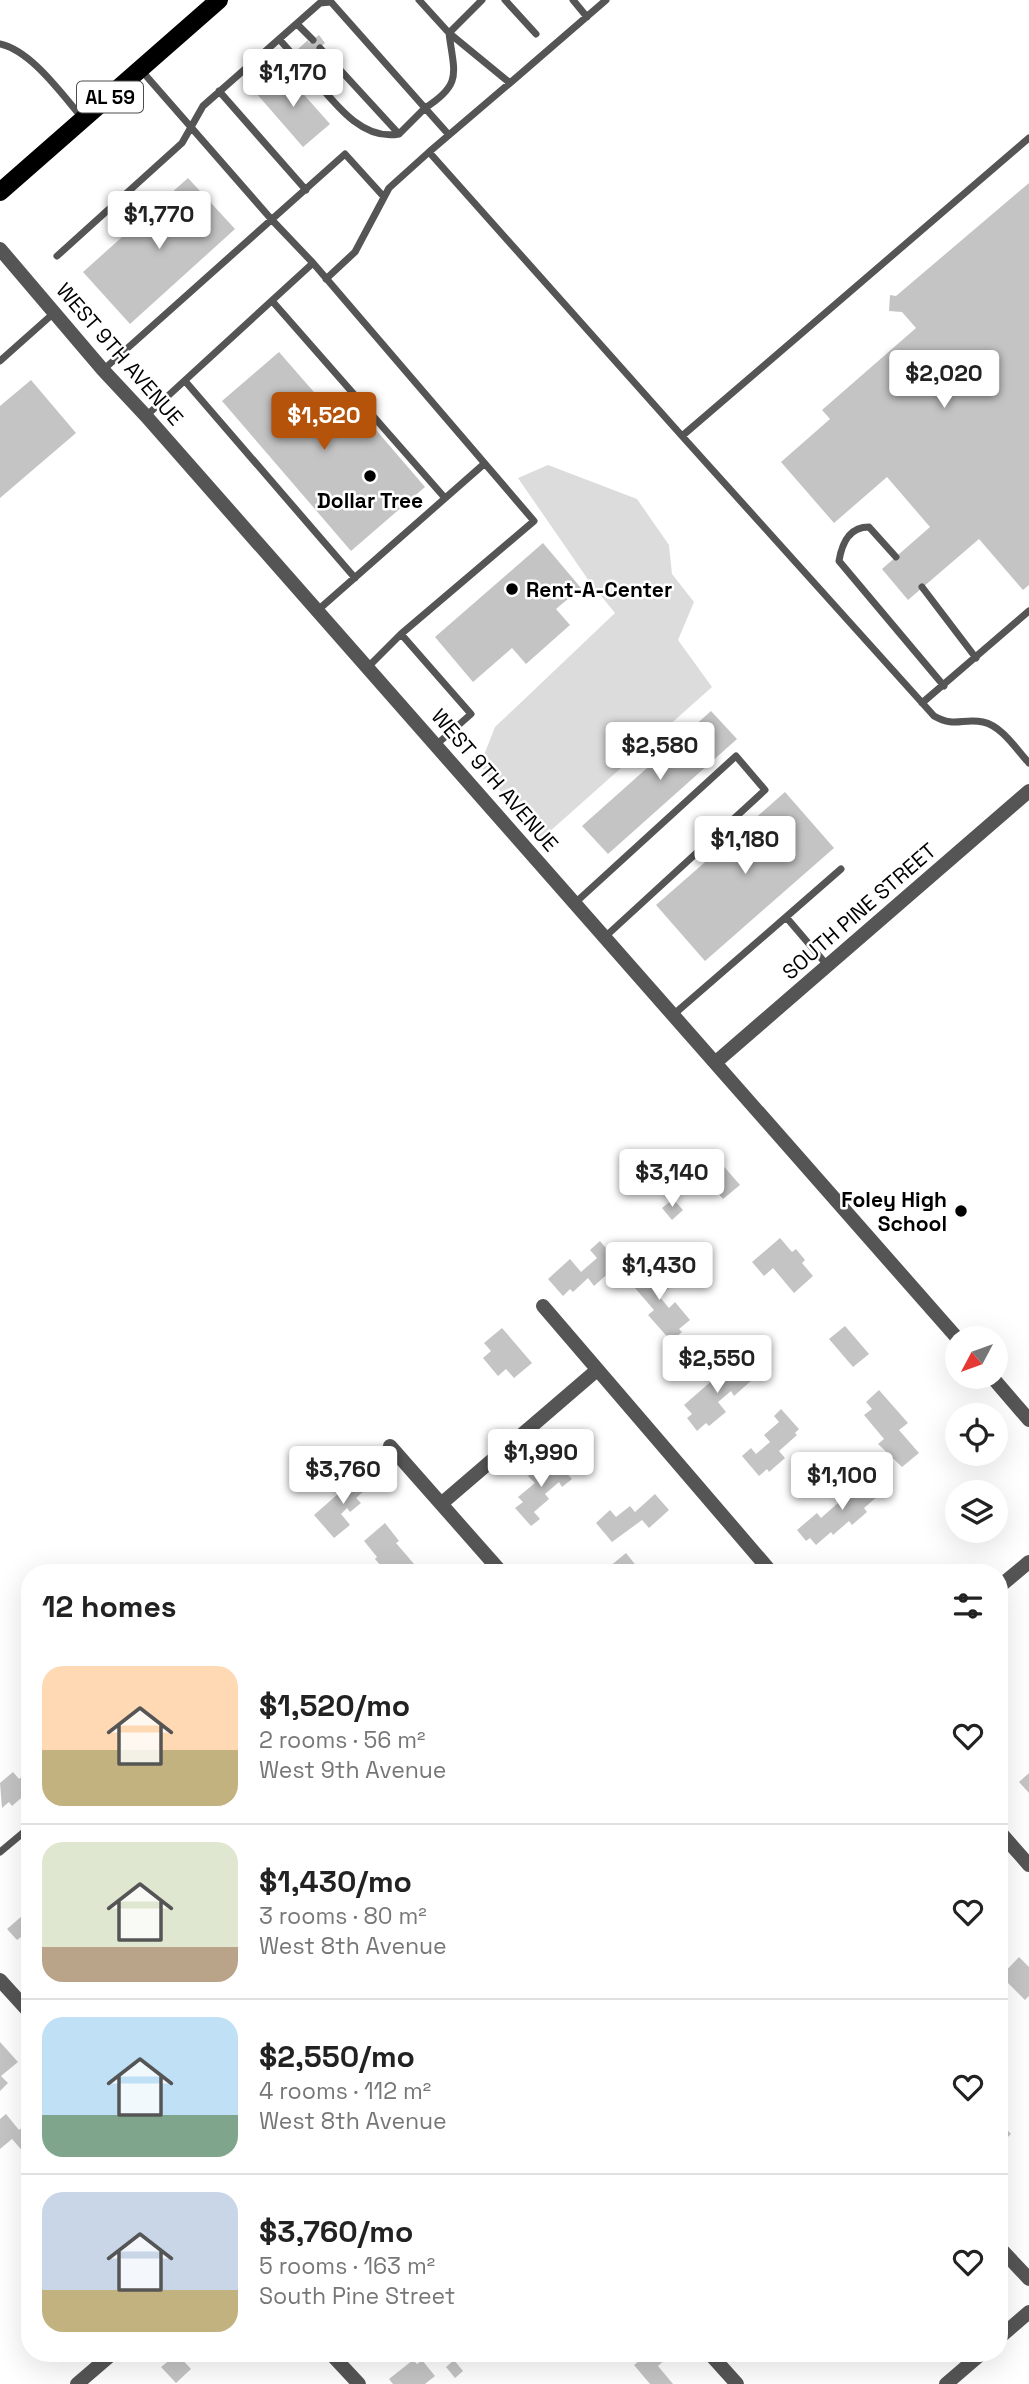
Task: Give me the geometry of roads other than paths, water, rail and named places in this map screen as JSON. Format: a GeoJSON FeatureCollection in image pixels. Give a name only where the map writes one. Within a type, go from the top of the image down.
{"type":"FeatureCollection","features":[{"type":"Feature","properties":{"kind":"main road","name":"AL 59"},"geometry":{"type":"LineString","coordinates":[[0,192],[219,0]]}},
{"type":"Feature","properties":{"kind":"street","name":"WEST 9TH AVENUE"},"geometry":{"type":"LineString","coordinates":[[0,249],[103,370],[146,415],[606,936],[947,1326]]}},
{"type":"Feature","properties":{"kind":"street","name":"SOUTH PINE STREET"},"geometry":{"type":"LineString","coordinates":[[716,1062],[1029,791]]}},
{"type":"Feature","properties":{"kind":"street"},"geometry":{"type":"LineString","coordinates":[[543,1306],[764,1564]]}},
{"type":"Feature","properties":{"kind":"street"},"geometry":{"type":"LineString","coordinates":[[441,1504],[597,1370]]}},
{"type":"Feature","properties":{"kind":"street"},"geometry":{"type":"LineString","coordinates":[[1003,1390],[1029,1420]]}},
{"type":"Feature","properties":{"kind":"street"},"geometry":{"type":"LineString","coordinates":[[390,1446],[494,1564]]}},
{"type":"Feature","properties":{"kind":"street"},"geometry":{"type":"LineString","coordinates":[[1008,1580],[1029,1562]]}},
{"type":"Feature","properties":{"kind":"street"},"geometry":{"type":"LineString","coordinates":[[1008,1841],[1029,1865]]}},
{"type":"Feature","properties":{"kind":"street"},"geometry":{"type":"LineString","coordinates":[[0,1980],[21,2003]]}},
{"type":"Feature","properties":{"kind":"street"},"geometry":{"type":"LineString","coordinates":[[1008,2257],[1029,2279]]}},
{"type":"Feature","properties":{"kind":"street"},"geometry":{"type":"LineString","coordinates":[[1008,2330],[1029,2312]]}},
{"type":"Feature","properties":{"kind":"street"},"geometry":{"type":"LineString","coordinates":[[78,2384],[103,2362]]}},
{"type":"Feature","properties":{"kind":"street"},"geometry":{"type":"LineString","coordinates":[[338,2362],[359,2384]]}},
{"type":"Feature","properties":{"kind":"street"},"geometry":{"type":"LineString","coordinates":[[717,2362],[737,2384]]}},
{"type":"Feature","properties":{"kind":"street"},"geometry":{"type":"LineString","coordinates":[[946,2384],[972,2362]]}},
{"type":"Feature","properties":{"kind":"lane"},"geometry":{"type":"LineString","coordinates":[[419,0],[449,33],[510,83]]}},
{"type":"Feature","properties":{"kind":"lane"},"geometry":{"type":"LineString","coordinates":[[449,33],[482,0]]}},
{"type":"Feature","properties":{"kind":"lane"},"geometry":{"type":"LineString","coordinates":[[506,0],[536,34]]}},
{"type":"Feature","properties":{"kind":"lane"},"geometry":{"type":"LineString","coordinates":[[573,0],[587,17]]}},
{"type":"Feature","properties":{"kind":"lane"},"geometry":{"type":"LineString","coordinates":[[326,279],[355,252],[389,188],[606,0]]}},
{"type":"Feature","properties":{"kind":"lane"},"geometry":{"type":"LineString","coordinates":[[57,256],[182,144],[203,106],[320,3],[331,2],[449,135]]}},
{"type":"Feature","properties":{"kind":"lane"},"geometry":{"type":"LineString","coordinates":[[297,24],[313,40]]}},
{"type":"Feature","properties":{"kind":"lane"},"geometry":{"type":"LineString","coordinates":[[302,65],[356,124],[370,133],[386,137],[399,134],[425,108],[448,92],[455,77],[449,33]]}},
{"type":"Feature","properties":{"kind":"lane"},"geometry":{"type":"LineString","coordinates":[[279,39],[295,57]]}},
{"type":"Feature","properties":{"kind":"lane"},"geometry":{"type":"LineString","coordinates":[[0,44],[19,52],[36,66],[85,120]]}},
{"type":"Feature","properties":{"kind":"lane"},"geometry":{"type":"LineString","coordinates":[[320,48],[399,134]]}},
{"type":"Feature","properties":{"kind":"lane"},"geometry":{"type":"LineString","coordinates":[[140,69],[313,263],[534,521],[401,634],[368,667]]}},
{"type":"Feature","properties":{"kind":"lane"},"geometry":{"type":"LineString","coordinates":[[219,92],[306,190]]}},
{"type":"Feature","properties":{"kind":"lane"},"geometry":{"type":"LineString","coordinates":[[682,436],[1029,138]]}},
{"type":"Feature","properties":{"kind":"lane"},"geometry":{"type":"LineString","coordinates":[[429,152],[934,716],[947,723],[982,722],[996,727],[1029,763]]}},
{"type":"Feature","properties":{"kind":"lane"},"geometry":{"type":"LineString","coordinates":[[103,370],[345,154],[384,197]]}},
{"type":"Feature","properties":{"kind":"lane"},"geometry":{"type":"LineString","coordinates":[[146,415],[313,263]]}},
{"type":"Feature","properties":{"kind":"lane"},"geometry":{"type":"LineString","coordinates":[[273,302],[445,498]]}},
{"type":"Feature","properties":{"kind":"lane"},"geometry":{"type":"LineString","coordinates":[[0,361],[55,312]]}},
{"type":"Feature","properties":{"kind":"lane"},"geometry":{"type":"LineString","coordinates":[[185,381],[355,578]]}},
{"type":"Feature","properties":{"kind":"lane"},"geometry":{"type":"LineString","coordinates":[[318,610],[484,464]]}},
{"type":"Feature","properties":{"kind":"lane"},"geometry":{"type":"LineString","coordinates":[[896,557],[869,527],[858,527],[849,534],[841,547],[839,561],[944,686]]}},
{"type":"Feature","properties":{"kind":"lane"},"geometry":{"type":"LineString","coordinates":[[922,587],[976,658]]}},
{"type":"Feature","properties":{"kind":"lane"},"geometry":{"type":"LineString","coordinates":[[922,703],[1029,611]]}},
{"type":"Feature","properties":{"kind":"lane"},"geometry":{"type":"LineString","coordinates":[[401,634],[471,714],[436,746]]}},
{"type":"Feature","properties":{"kind":"lane"},"geometry":{"type":"LineString","coordinates":[[575,902],[736,756],[765,790],[606,936]]}},
{"type":"Feature","properties":{"kind":"lane"},"geometry":{"type":"LineString","coordinates":[[673,1015],[841,869]]}},
{"type":"Feature","properties":{"kind":"lane"},"geometry":{"type":"LineString","coordinates":[[786,917],[827,965]]}},
{"type":"Feature","properties":{"kind":"lane"},"geometry":{"type":"LineString","coordinates":[[0,1852],[21,1834]]}},
{"type":"Feature","properties":{"kind":"place","name":"Dollar Tree"},"geometry":{"type":"Point","coordinates":[370,476]}},
{"type":"Feature","properties":{"kind":"place","name":"Rent-A-Center"},"geometry":{"type":"Point","coordinates":[512,589]}},
{"type":"Feature","properties":{"kind":"place","name":"Foley High School"},"geometry":{"type":"Point","coordinates":[961,1211]}}]}
